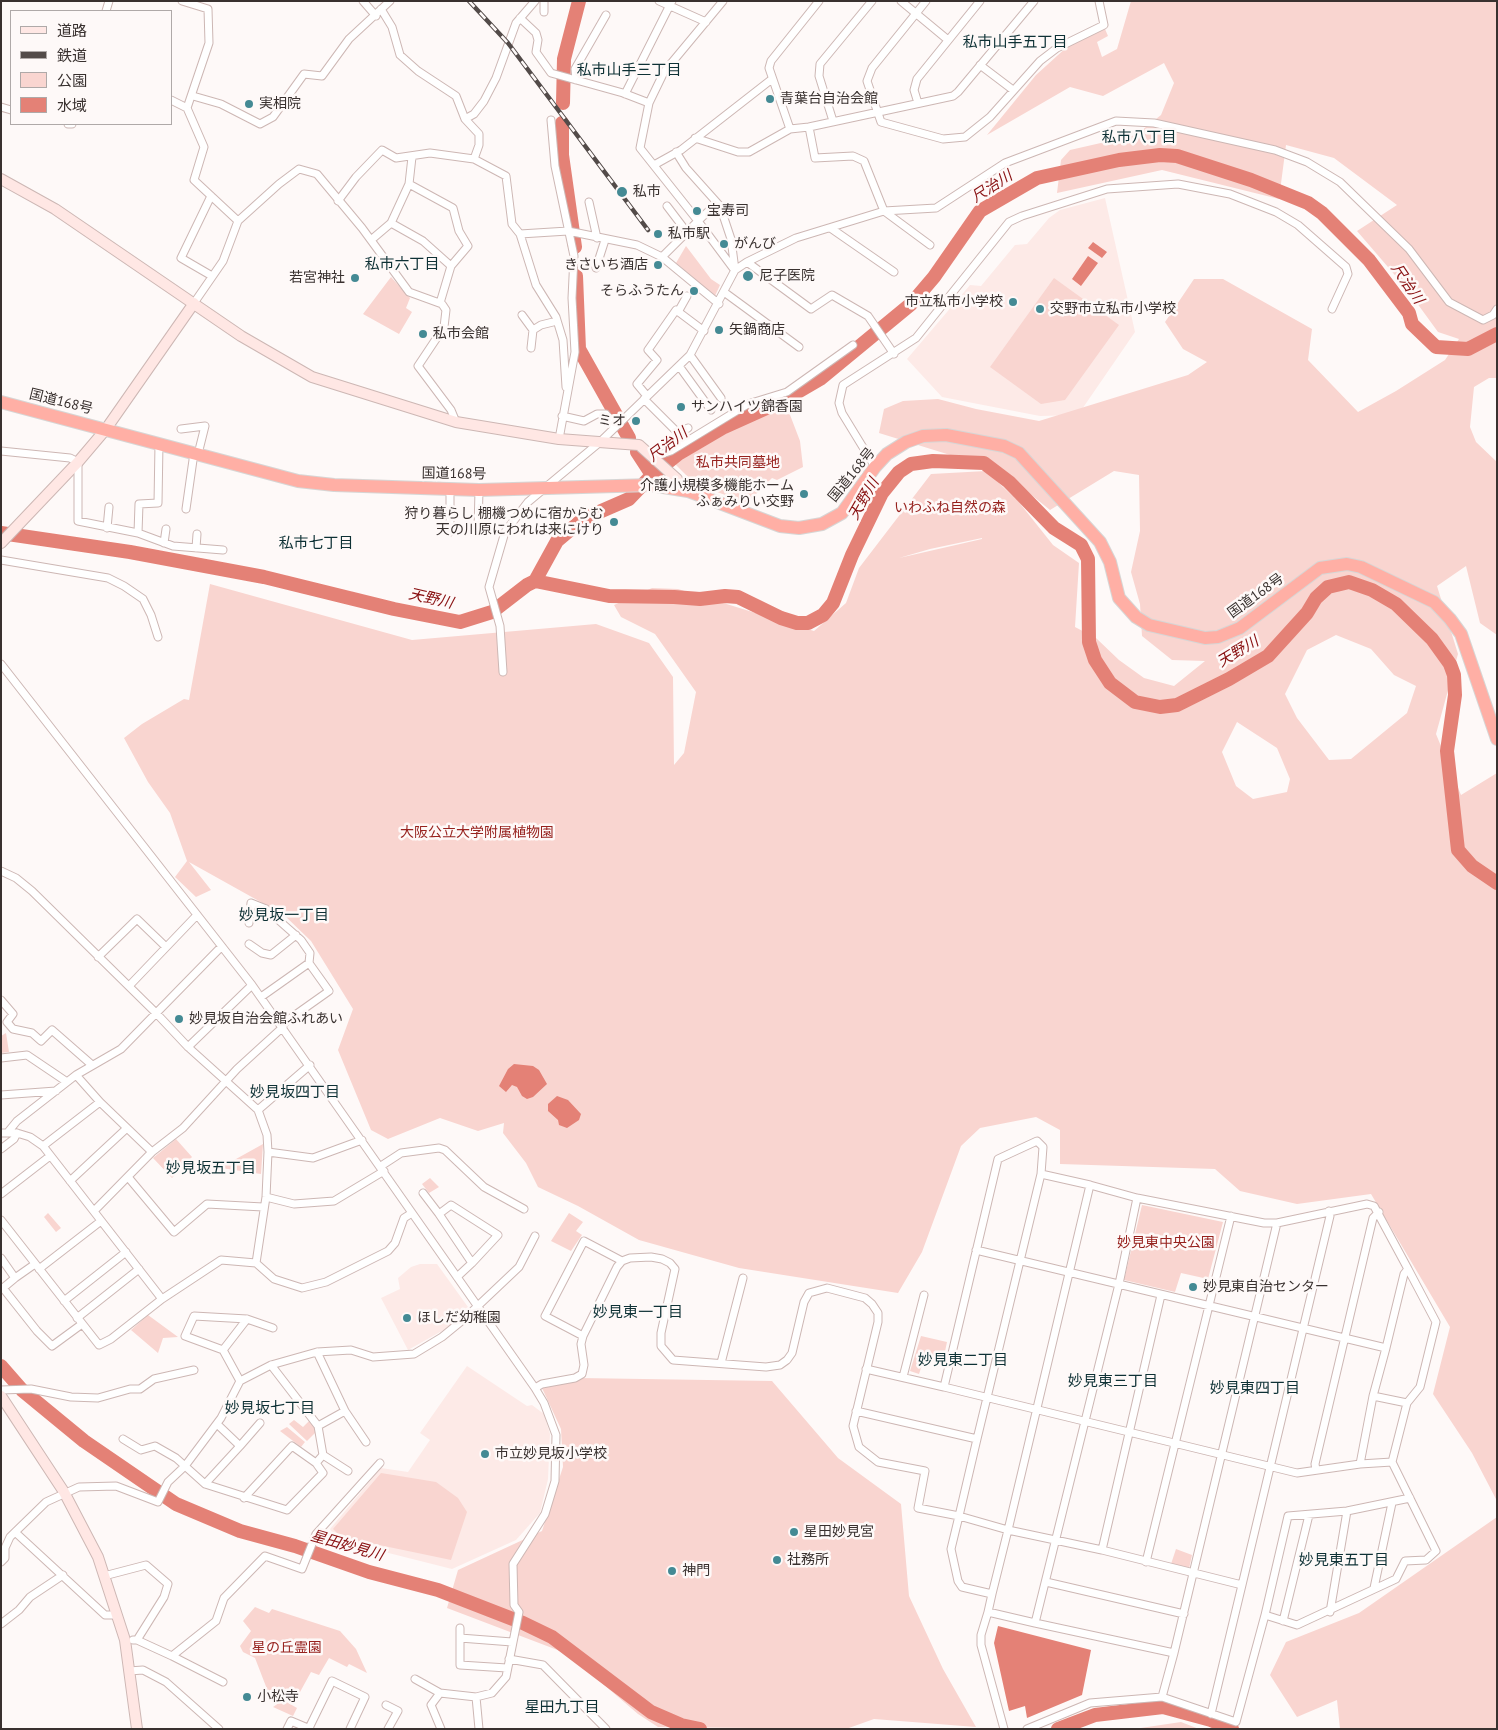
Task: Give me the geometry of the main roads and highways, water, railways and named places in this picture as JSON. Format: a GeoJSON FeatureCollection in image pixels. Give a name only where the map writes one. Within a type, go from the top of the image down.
{"type":"FeatureCollection","features":[{"type":"Feature","properties":{"kind":"highway","name":"国道168号"},"geometry":{"type":"LineString","coordinates":[[1,402],[106,428],[298,481],[334,485],[479,490],[613,484],[651,485],[679,489],[780,526],[799,528],[822,524],[842,513],[875,467],[896,448],[923,436],[960,437],[1014,450],[1036,470],[1100,542],[1110,562],[1119,598],[1126,608],[1149,625],[1205,638],[1218,637],[1240,628],[1320,568],[1347,564],[1361,567],[1434,602],[1461,634],[1497,739]]}},
{"type":"Feature","properties":{"kind":"water"},"geometry":{"type":"Polygon","coordinates":[[[1093,242],[1107,252],[1102,258],[1088,248],[1093,242]]]}},
{"type":"Feature","properties":{"kind":"water"},"geometry":{"type":"Polygon","coordinates":[[[1088,256],[1098,263],[1081,286],[1072,279],[1088,256]]]}},
{"type":"Feature","properties":{"kind":"water"},"geometry":{"type":"Polygon","coordinates":[[[514,1064],[533,1066],[539,1070],[547,1084],[533,1097],[527,1099],[522,1096],[517,1087],[512,1085],[506,1092],[499,1086],[508,1069],[514,1064]]]}},
{"type":"Feature","properties":{"kind":"water"},"geometry":{"type":"Polygon","coordinates":[[[557,1096],[568,1100],[581,1114],[579,1120],[567,1128],[559,1125],[558,1120],[548,1111],[548,1104],[557,1096]]]}},
{"type":"Feature","properties":{"kind":"water"},"geometry":{"type":"Polygon","coordinates":[[[998,1626],[1091,1650],[1082,1695],[1027,1718],[1025,1706],[1009,1711],[994,1643],[998,1626]]]}},
{"type":"Feature","properties":{"kind":"waterway"},"geometry":{"type":"LineString","coordinates":[[563,103],[564,59],[579,1]]}},
{"type":"Feature","properties":{"kind":"waterway"},"geometry":{"type":"LineString","coordinates":[[562,123],[562,155],[575,247]]}},
{"type":"Feature","properties":{"kind":"waterway","name":"尺治川"},"geometry":{"type":"LineString","coordinates":[[535,581],[557,541],[583,519],[629,499],[652,475],[678,454],[724,427],[784,400],[820,379],[911,304],[934,277],[980,211],[1037,178],[1119,160],[1160,155],[1177,156],[1251,180],[1308,203],[1322,213],[1369,260],[1409,313],[1412,324],[1436,347],[1468,349],[1497,334]]}},
{"type":"Feature","properties":{"kind":"waterway"},"geometry":{"type":"LineString","coordinates":[[576,276],[579,349],[629,438]]}},
{"type":"Feature","properties":{"kind":"waterway"},"geometry":{"type":"LineString","coordinates":[[637,452],[652,475]]}},
{"type":"Feature","properties":{"kind":"waterway","name":"天野川"},"geometry":{"type":"LineString","coordinates":[[1,533],[130,552],[264,577],[394,609],[460,622],[492,612],[535,581],[609,596],[700,599],[725,596],[738,597],[781,618],[797,623],[808,623],[823,615],[833,603],[852,555],[882,493],[899,472],[911,464],[933,461],[984,463],[1009,482],[1054,528],[1081,545],[1088,559],[1089,642],[1095,660],[1110,683],[1135,702],[1160,707],[1177,705],[1229,679],[1268,656],[1307,613],[1316,598],[1328,587],[1349,582],[1372,590],[1396,604],[1432,639],[1450,664],[1454,675],[1455,695],[1447,751],[1458,850],[1472,866],[1497,883]]}},
{"type":"Feature","properties":{"kind":"waterway","name":"星田妙見川"},"geometry":{"type":"LineString","coordinates":[[1,1366],[22,1390],[84,1441],[176,1504],[240,1531],[295,1546],[369,1572],[438,1590],[523,1623],[552,1637],[651,1712],[681,1725],[700,1729]]}},
{"type":"Feature","properties":{"kind":"waterway","name":"星田妙見川"},"geometry":{"type":"LineString","coordinates":[[1058,1729],[1095,1715],[1163,1707],[1211,1720],[1232,1729]]}},
{"type":"Feature","properties":{"kind":"railway"},"geometry":{"type":"LineString","coordinates":[[469,1],[508,43],[648,230]]}},
{"type":"Feature","properties":{"kind":"place","name":"青葉台自治会館"},"geometry":{"type":"Point","coordinates":[770,99]}},
{"type":"Feature","properties":{"kind":"place","name":"実相院"},"geometry":{"type":"Point","coordinates":[249,104]}},
{"type":"Feature","properties":{"kind":"place","name":"私市"},"geometry":{"type":"Point","coordinates":[622,192]}},
{"type":"Feature","properties":{"kind":"place","name":"宝寿司"},"geometry":{"type":"Point","coordinates":[697,211]}},
{"type":"Feature","properties":{"kind":"place","name":"私市駅"},"geometry":{"type":"Point","coordinates":[658,234]}},
{"type":"Feature","properties":{"kind":"place","name":"がんび"},"geometry":{"type":"Point","coordinates":[724,244]}},
{"type":"Feature","properties":{"kind":"place","name":"きさいち酒店"},"geometry":{"type":"Point","coordinates":[658,265]}},
{"type":"Feature","properties":{"kind":"place","name":"尼子医院"},"geometry":{"type":"Point","coordinates":[748,276]}},
{"type":"Feature","properties":{"kind":"place","name":"若宮神社"},"geometry":{"type":"Point","coordinates":[355,278]}},
{"type":"Feature","properties":{"kind":"place","name":"そらふうたん"},"geometry":{"type":"Point","coordinates":[694,291]}},
{"type":"Feature","properties":{"kind":"place","name":"市立私市小学校"},"geometry":{"type":"Point","coordinates":[1013,302]}},
{"type":"Feature","properties":{"kind":"place","name":"交野市立私市小学校"},"geometry":{"type":"Point","coordinates":[1040,309]}},
{"type":"Feature","properties":{"kind":"place","name":"矢鍋商店"},"geometry":{"type":"Point","coordinates":[719,330]}},
{"type":"Feature","properties":{"kind":"place","name":"私市会館"},"geometry":{"type":"Point","coordinates":[423,334]}},
{"type":"Feature","properties":{"kind":"place","name":"サンハイツ錦香園"},"geometry":{"type":"Point","coordinates":[681,407]}},
{"type":"Feature","properties":{"kind":"place","name":"ミオ"},"geometry":{"type":"Point","coordinates":[636,421]}},
{"type":"Feature","properties":{"kind":"place","name":"介護小規模多機能ホーム ふぁみりい交野"},"geometry":{"type":"Point","coordinates":[804,494]}},
{"type":"Feature","properties":{"kind":"place","name":"狩り暮らし 棚機つめに宿からむ 天の川原にわれは来にけり"},"geometry":{"type":"Point","coordinates":[614,522]}},
{"type":"Feature","properties":{"kind":"place","name":"妙見坂自治会館ふれあい"},"geometry":{"type":"Point","coordinates":[179,1019]}},
{"type":"Feature","properties":{"kind":"place","name":"妙見東自治センター"},"geometry":{"type":"Point","coordinates":[1193,1287]}},
{"type":"Feature","properties":{"kind":"place","name":"ほしだ幼稚園"},"geometry":{"type":"Point","coordinates":[407,1318]}},
{"type":"Feature","properties":{"kind":"place","name":"市立妙見坂小学校"},"geometry":{"type":"Point","coordinates":[485,1454]}},
{"type":"Feature","properties":{"kind":"place","name":"星田妙見宮"},"geometry":{"type":"Point","coordinates":[794,1532]}},
{"type":"Feature","properties":{"kind":"place","name":"社務所"},"geometry":{"type":"Point","coordinates":[777,1560]}},
{"type":"Feature","properties":{"kind":"place","name":"神門"},"geometry":{"type":"Point","coordinates":[672,1571]}},
{"type":"Feature","properties":{"kind":"place","name":"小松寺"},"geometry":{"type":"Point","coordinates":[247,1697]}},
{"type":"Feature","properties":{"kind":"district","name":"私市山手五丁目"},"geometry":{"type":"Point","coordinates":[1015,43]}},
{"type":"Feature","properties":{"kind":"district","name":"私市山手三丁目"},"geometry":{"type":"Point","coordinates":[629,71]}},
{"type":"Feature","properties":{"kind":"district","name":"私市八丁目"},"geometry":{"type":"Point","coordinates":[1139,138]}},
{"type":"Feature","properties":{"kind":"district","name":"私市六丁目"},"geometry":{"type":"Point","coordinates":[402,265]}},
{"type":"Feature","properties":{"kind":"district","name":"私市七丁目"},"geometry":{"type":"Point","coordinates":[316,544]}},
{"type":"Feature","properties":{"kind":"district","name":"妙見坂一丁目"},"geometry":{"type":"Point","coordinates":[284,916]}},
{"type":"Feature","properties":{"kind":"district","name":"妙見坂四丁目"},"geometry":{"type":"Point","coordinates":[295,1093]}},
{"type":"Feature","properties":{"kind":"district","name":"妙見坂五丁目"},"geometry":{"type":"Point","coordinates":[211,1169]}},
{"type":"Feature","properties":{"kind":"district","name":"妙見東一丁目"},"geometry":{"type":"Point","coordinates":[638,1313]}},
{"type":"Feature","properties":{"kind":"district","name":"妙見東二丁目"},"geometry":{"type":"Point","coordinates":[963,1361]}},
{"type":"Feature","properties":{"kind":"district","name":"妙見東三丁目"},"geometry":{"type":"Point","coordinates":[1113,1382]}},
{"type":"Feature","properties":{"kind":"district","name":"妙見東四丁目"},"geometry":{"type":"Point","coordinates":[1255,1389]}},
{"type":"Feature","properties":{"kind":"district","name":"妙見坂七丁目"},"geometry":{"type":"Point","coordinates":[270,1409]}},
{"type":"Feature","properties":{"kind":"district","name":"妙見東五丁目"},"geometry":{"type":"Point","coordinates":[1344,1561]}},
{"type":"Feature","properties":{"kind":"district","name":"星田九丁目"},"geometry":{"type":"Point","coordinates":[562,1708]}},
{"type":"Feature","properties":{"kind":"park label","name":"私市共同墓地"},"geometry":{"type":"Point","coordinates":[738,463]}},
{"type":"Feature","properties":{"kind":"park label","name":"いわふね自然の森"},"geometry":{"type":"Point","coordinates":[950,508]}},
{"type":"Feature","properties":{"kind":"park label","name":"大阪公立大学附属植物園"},"geometry":{"type":"Point","coordinates":[477,833]}},
{"type":"Feature","properties":{"kind":"park label","name":"妙見東中央公園"},"geometry":{"type":"Point","coordinates":[1166,1243]}},
{"type":"Feature","properties":{"kind":"park label","name":"星の丘霊園"},"geometry":{"type":"Point","coordinates":[287,1648]}}]}
